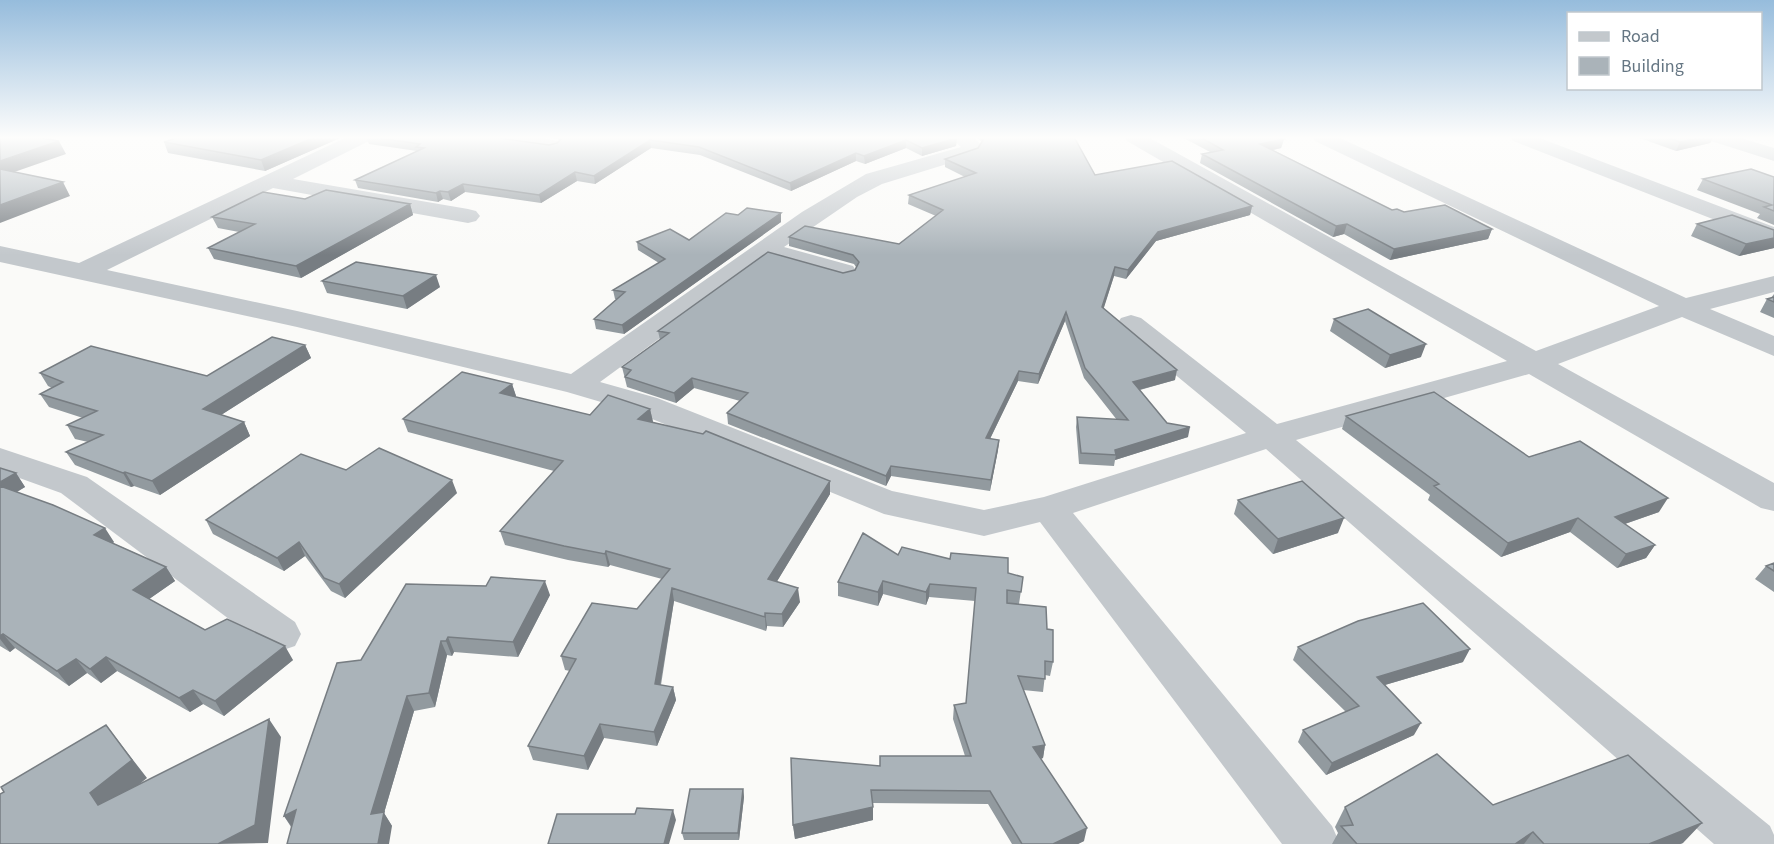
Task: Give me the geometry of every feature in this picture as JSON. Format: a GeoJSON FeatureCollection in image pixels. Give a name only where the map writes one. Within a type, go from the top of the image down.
{"type":"FeatureCollection","features":[{"type":"Feature","properties":{"kind":"street"},"geometry":{"type":"LineString","coordinates":[[82,272],[279,176]]}},
{"type":"Feature","properties":{"kind":"street"},"geometry":{"type":"LineString","coordinates":[[576,385],[819,211],[874,179],[883,176]]}},
{"type":"Feature","properties":{"kind":"street"},"geometry":{"type":"LineString","coordinates":[[1206,176],[1774,499]]}},
{"type":"Feature","properties":{"kind":"street"},"geometry":{"type":"LineString","coordinates":[[1406,176],[1683,307],[1774,347]]}},
{"type":"Feature","properties":{"kind":"street"},"geometry":{"type":"LineString","coordinates":[[1621,176],[1774,236]]}},
{"type":"Feature","properties":{"kind":"street"},"geometry":{"type":"LineString","coordinates":[[269,181],[468,216]]}},
{"type":"Feature","properties":{"kind":"street"},"geometry":{"type":"LineString","coordinates":[[765,250],[844,272]]}},
{"type":"Feature","properties":{"kind":"street"},"geometry":{"type":"LineString","coordinates":[[0,254],[297,319],[576,385],[646,405],[884,502],[984,523],[1049,508],[1271,436],[1533,363],[1683,307],[1774,284]]}},
{"type":"Feature","properties":{"kind":"street"},"geometry":{"type":"LineString","coordinates":[[1131,324],[1271,436],[1752,844]]}},
{"type":"Feature","properties":{"kind":"street"},"geometry":{"type":"LineString","coordinates":[[0,459],[74,485],[280,634]]}},
{"type":"Feature","properties":{"kind":"street"},"geometry":{"type":"LineString","coordinates":[[1049,508],[1314,844]]}},
{"type":"Feature","properties":{"kind":"building"},"geometry":{"type":"Polygon","coordinates":[[[0,176],[36,176],[63,182],[0,205],[0,176]]]}},
{"type":"Feature","properties":{"kind":"building"},"geometry":{"type":"Polygon","coordinates":[[[363,176],[568,176],[539,195],[463,184],[448,192],[436,193],[355,180],[363,176]]]}},
{"type":"Feature","properties":{"kind":"building"},"geometry":{"type":"Polygon","coordinates":[[[773,176],[805,176],[790,183],[773,176]]]}},
{"type":"Feature","properties":{"kind":"building"},"geometry":{"type":"Polygon","coordinates":[[[966,176],[1199,176],[1252,206],[1158,232],[1128,270],[1115,267],[1102,307],[1177,370],[1133,382],[1167,423],[1190,427],[1115,450],[1116,455],[1081,453],[1077,417],[1128,420],[1085,368],[1066,312],[1039,374],[1019,371],[986,438],[999,440],[991,480],[891,466],[886,476],[727,413],[748,393],[692,378],[674,393],[625,377],[631,370],[622,367],[669,333],[658,331],[768,252],[843,273],[855,270],[859,262],[853,255],[789,237],[805,226],[899,244],[943,210],[909,195],[966,176]]]}},
{"type":"Feature","properties":{"kind":"building"},"geometry":{"type":"Polygon","coordinates":[[[1244,176],[1325,176],[1392,210],[1397,209],[1404,212],[1445,205],[1492,229],[1394,249],[1347,224],[1336,226],[1244,176]]]}},
{"type":"Feature","properties":{"kind":"building"},"geometry":{"type":"Polygon","coordinates":[[[1716,176],[1774,177],[1774,211],[1764,207],[1772,205],[1703,179],[1716,176]]]}},
{"type":"Feature","properties":{"kind":"building"},"geometry":{"type":"Polygon","coordinates":[[[326,190],[410,204],[296,266],[208,248],[255,224],[212,217],[263,192],[305,199],[326,190]]]}},
{"type":"Feature","properties":{"kind":"building"},"geometry":{"type":"Polygon","coordinates":[[[747,208],[781,213],[622,325],[594,319],[625,292],[613,290],[665,259],[637,242],[670,229],[689,240],[726,213],[738,215],[747,208]]]}},
{"type":"Feature","properties":{"kind":"building"},"geometry":{"type":"Polygon","coordinates":[[[1732,215],[1774,230],[1774,238],[1746,244],[1697,224],[1732,215]]]}},
{"type":"Feature","properties":{"kind":"building"},"geometry":{"type":"Polygon","coordinates":[[[356,262],[436,275],[403,296],[322,281],[356,262]]]}},
{"type":"Feature","properties":{"kind":"building"},"geometry":{"type":"Polygon","coordinates":[[[1368,309],[1426,344],[1390,355],[1334,319],[1368,309]]]}},
{"type":"Feature","properties":{"kind":"building"},"geometry":{"type":"Polygon","coordinates":[[[272,337],[305,345],[203,409],[244,422],[152,481],[66,452],[103,435],[67,425],[97,411],[40,394],[63,382],[40,373],[91,346],[207,376],[272,337]]]}},
{"type":"Feature","properties":{"kind":"building"},"geometry":{"type":"Polygon","coordinates":[[[462,372],[512,384],[500,393],[590,415],[608,395],[650,409],[638,419],[703,434],[706,431],[830,481],[768,579],[798,588],[782,614],[765,613],[765,617],[672,588],[655,684],[673,687],[654,732],[600,724],[584,756],[528,746],[576,659],[561,656],[592,603],[637,609],[670,569],[606,551],[605,554],[500,531],[563,461],[403,419],[462,372]]]}},
{"type":"Feature","properties":{"kind":"building"},"geometry":{"type":"Polygon","coordinates":[[[1434,392],[1529,457],[1580,441],[1668,498],[1615,517],[1655,545],[1626,554],[1578,518],[1508,543],[1434,486],[1439,484],[1346,416],[1434,392]]]}},
{"type":"Feature","properties":{"kind":"building"},"geometry":{"type":"Polygon","coordinates":[[[379,448],[452,480],[339,584],[324,578],[299,542],[277,558],[206,520],[301,454],[346,470],[379,448]]]}},
{"type":"Feature","properties":{"kind":"building"},"geometry":{"type":"Polygon","coordinates":[[[0,468],[16,473],[0,482],[0,468]]]}},
{"type":"Feature","properties":{"kind":"building"},"geometry":{"type":"Polygon","coordinates":[[[1302,481],[1344,518],[1278,539],[1238,500],[1302,481]]]}},
{"type":"Feature","properties":{"kind":"building"},"geometry":{"type":"Polygon","coordinates":[[[0,486],[53,505],[105,528],[94,535],[166,567],[133,590],[205,630],[227,619],[285,646],[215,701],[193,690],[179,698],[106,657],[90,669],[76,659],[57,671],[3,634],[0,636],[0,486]]]}},
{"type":"Feature","properties":{"kind":"building"},"geometry":{"type":"Polygon","coordinates":[[[863,533],[898,555],[902,547],[950,559],[951,553],[1008,558],[1008,573],[1023,577],[1021,592],[1007,590],[1007,603],[1046,607],[1047,629],[1053,630],[1053,662],[1045,661],[1045,679],[1018,676],[1045,745],[1033,747],[1087,828],[1053,844],[1022,844],[990,791],[871,790],[873,807],[793,825],[791,758],[880,766],[880,756],[971,756],[954,705],[966,703],[976,588],[930,584],[926,592],[883,581],[878,592],[838,582],[863,533]]]}},
{"type":"Feature","properties":{"kind":"building"},"geometry":{"type":"Polygon","coordinates":[[[1774,563],[1774,571],[1766,566],[1774,563]]]}},
{"type":"Feature","properties":{"kind":"building"},"geometry":{"type":"Polygon","coordinates":[[[491,577],[545,581],[513,642],[448,637],[446,641],[441,641],[429,693],[407,696],[371,814],[384,812],[378,844],[287,844],[296,810],[284,816],[337,663],[361,660],[406,584],[486,586],[491,577]]]}},
{"type":"Feature","properties":{"kind":"building"},"geometry":{"type":"Polygon","coordinates":[[[1423,603],[1470,649],[1377,677],[1421,723],[1332,763],[1303,730],[1359,706],[1298,647],[1358,621],[1423,603]]]}},
{"type":"Feature","properties":{"kind":"building"},"geometry":{"type":"Polygon","coordinates":[[[269,719],[255,825],[218,844],[0,844],[0,794],[4,792],[1,787],[106,725],[132,760],[90,793],[98,805],[269,719]]]}},
{"type":"Feature","properties":{"kind":"building"},"geometry":{"type":"Polygon","coordinates":[[[1437,754],[1493,805],[1628,755],[1702,823],[1649,844],[1544,844],[1533,832],[1515,844],[1357,844],[1341,826],[1353,825],[1345,807],[1437,754]]]}},
{"type":"Feature","properties":{"kind":"building"},"geometry":{"type":"Polygon","coordinates":[[[690,789],[743,789],[738,833],[682,833],[690,789]]]}},
{"type":"Feature","properties":{"kind":"building"},"geometry":{"type":"Polygon","coordinates":[[[637,808],[673,810],[664,844],[548,844],[557,814],[635,814],[637,808]]]}}]}
